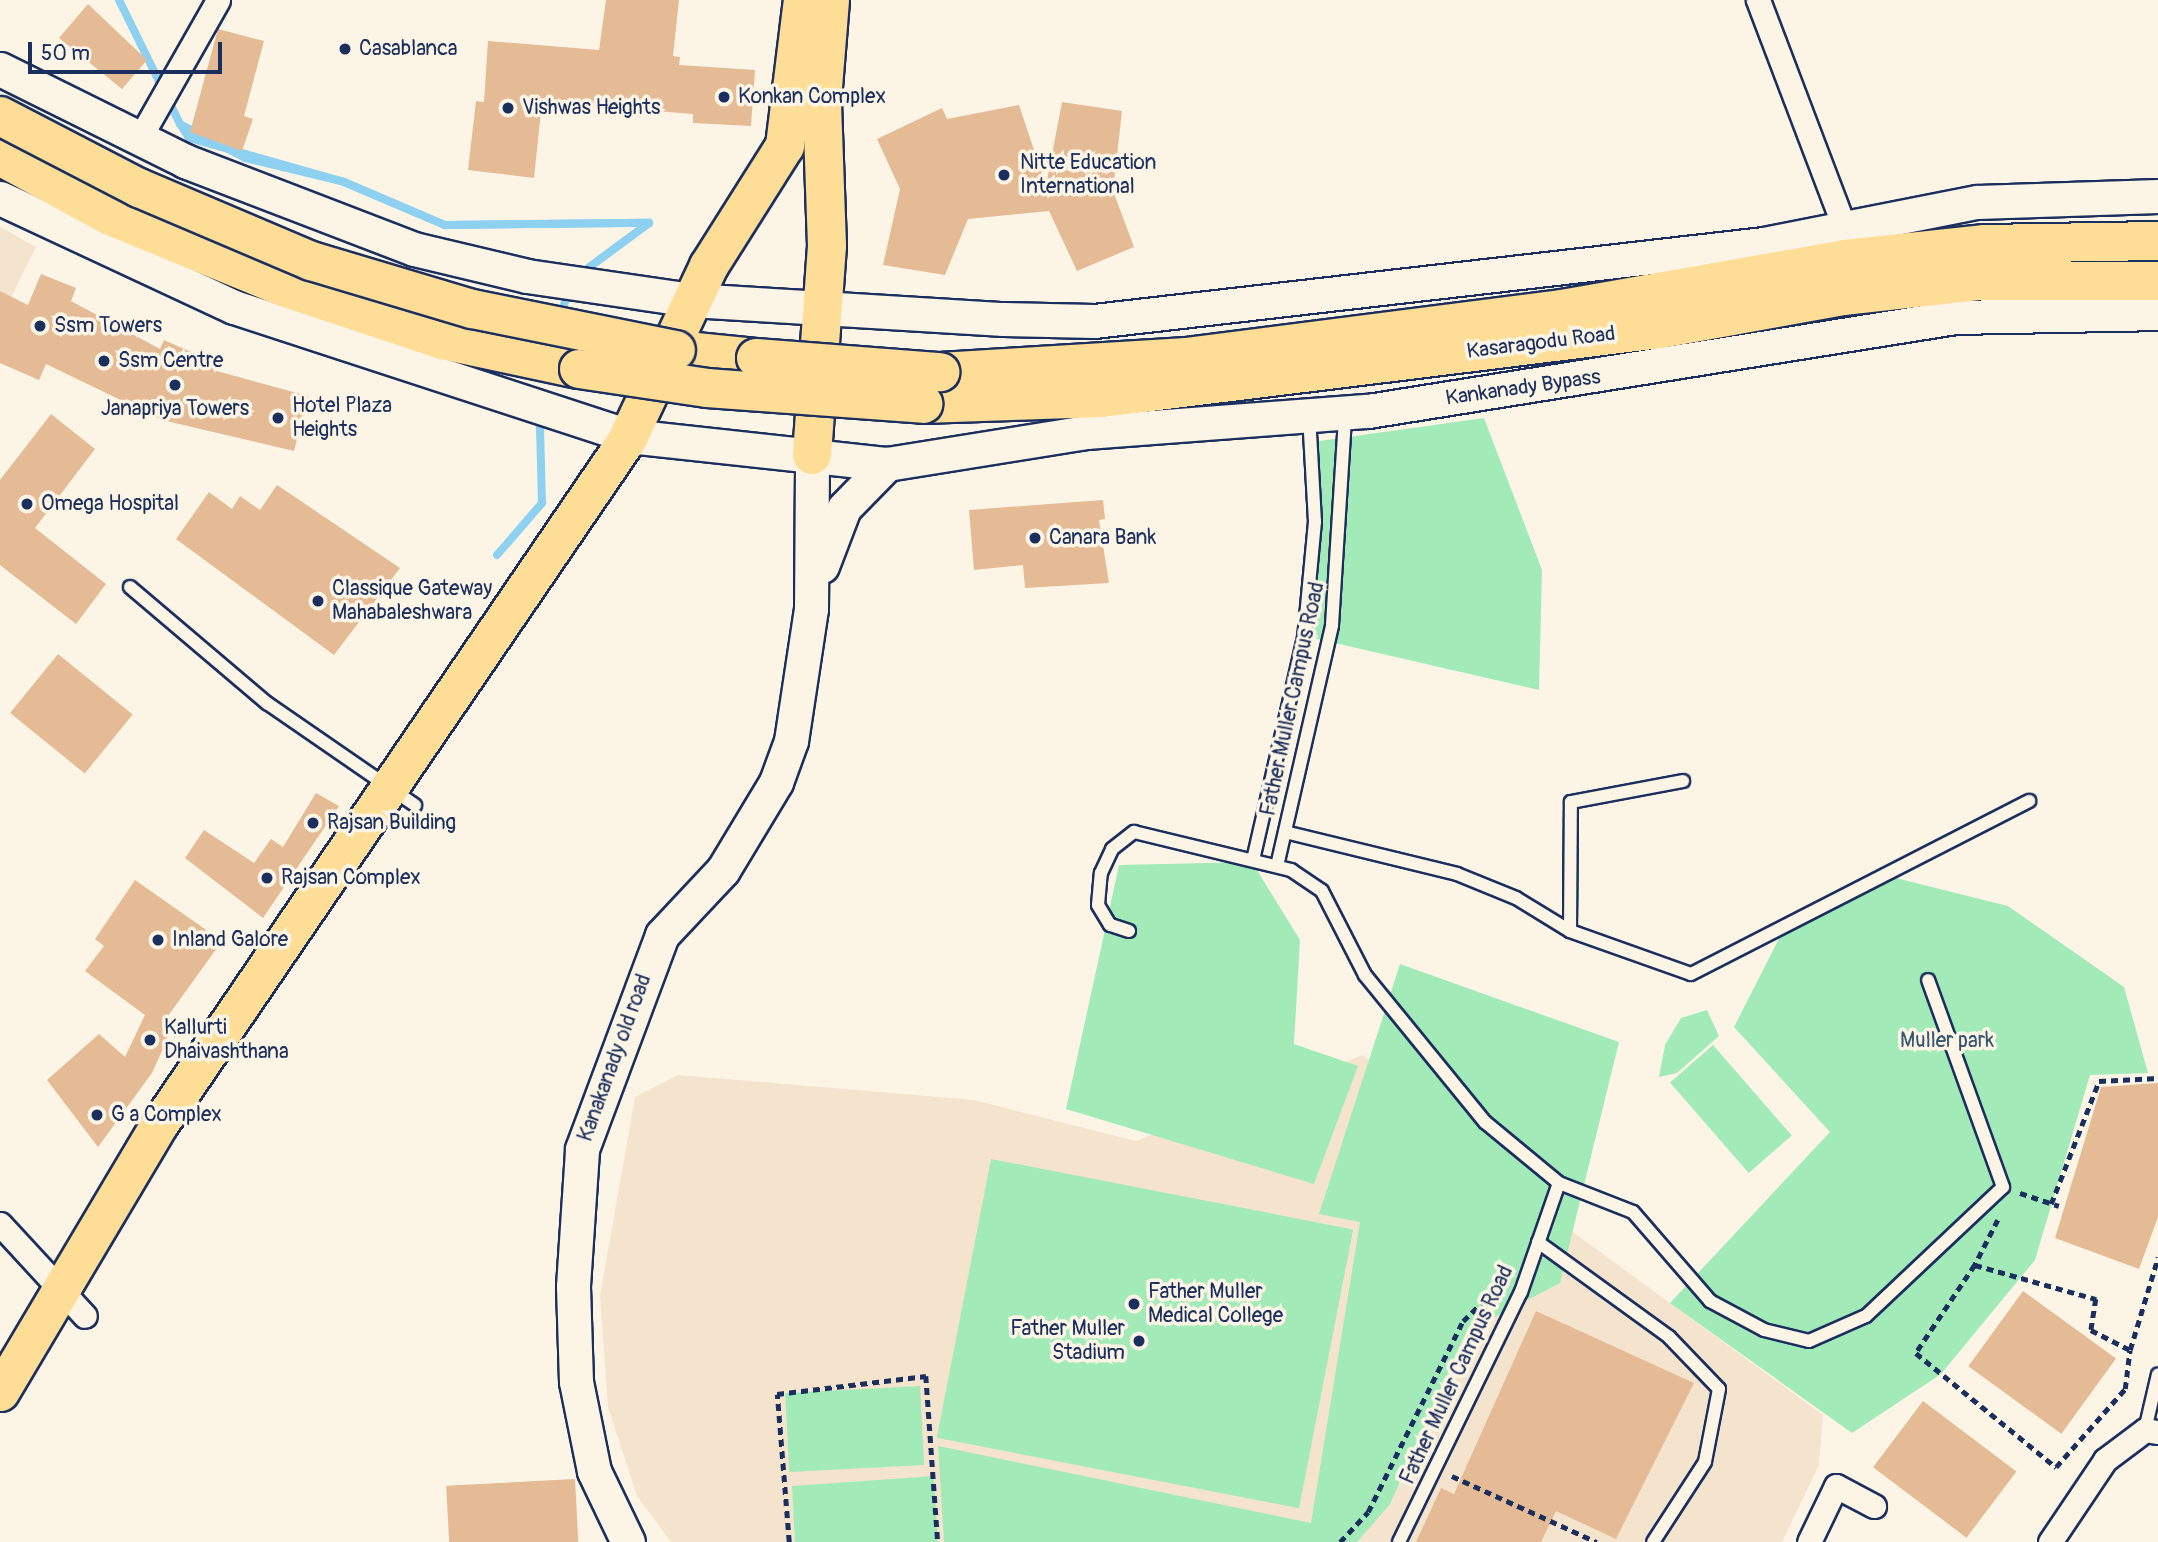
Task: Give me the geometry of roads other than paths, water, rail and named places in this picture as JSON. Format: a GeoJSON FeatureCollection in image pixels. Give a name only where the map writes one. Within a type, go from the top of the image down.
{"type":"FeatureCollection","features":[{"type":"Feature","properties":{"kind":"highway"},"geometry":{"type":"LineString","coordinates":[[629,436],[691,300],[785,146],[803,0]]}},
{"type":"Feature","properties":{"kind":"highway"},"geometry":{"type":"LineString","coordinates":[[812,455],[827,246],[822,100],[830,0]]}},
{"type":"Feature","properties":{"kind":"highway"},"geometry":{"type":"LineString","coordinates":[[0,116],[150,193],[311,261],[416,296],[676,350],[932,388]]}},
{"type":"Feature","properties":{"kind":"highway"},"geometry":{"type":"LineString","coordinates":[[0,156],[178,246],[442,340],[707,388],[932,388]]}},
{"type":"Feature","properties":{"kind":"highway","name":"Kasaragodu Road"},"geometry":{"type":"LineString","coordinates":[[932,388],[1562,309],[1896,253],[1985,244],[2158,241]]}},
{"type":"Feature","properties":{"kind":"highway","name":"Kasaragodu Road"},"geometry":{"type":"LineString","coordinates":[[932,388],[1101,398],[1660,329],[1843,296],[1978,281],[2158,281]]}},
{"type":"Feature","properties":{"kind":"main road"},"geometry":{"type":"LineString","coordinates":[[0,1392],[160,1123],[401,796],[629,436]]}},
{"type":"Feature","properties":{"kind":"street"},"geometry":{"type":"LineString","coordinates":[[138,141],[218,0]]}},
{"type":"Feature","properties":{"kind":"street"},"geometry":{"type":"LineString","coordinates":[[1758,0],[1845,229]]}},
{"type":"Feature","properties":{"kind":"street"},"geometry":{"type":"LineString","coordinates":[[0,69],[138,141],[376,235],[527,276],[691,300],[1094,321],[1845,229],[1977,202],[2158,196]]}},
{"type":"Feature","properties":{"kind":"street","name":"Kankanady Bypass"},"geometry":{"type":"LineString","coordinates":[[0,198],[234,307],[500,395],[564,412],[629,436],[887,464],[987,444],[1309,413],[1345,412],[1955,317],[2158,313]]}},
{"type":"Feature","properties":{"kind":"street"},"geometry":{"type":"LineString","coordinates":[[811,610],[812,455]]}},
{"type":"Feature","properties":{"kind":"street"},"geometry":{"type":"LineString","coordinates":[[811,610],[844,508],[887,464]]}},
{"type":"Feature","properties":{"kind":"street","name":"Kanakanady old road"},"geometry":{"type":"LineString","coordinates":[[628,1542],[594,1471],[576,1382],[573,1286],[582,1149],[662,935],[723,870],[776,782],[792,741],[811,610]]}},
{"type":"Feature","properties":{"kind":"street"},"geometry":{"type":"LineString","coordinates":[[0,1224],[85,1316]]}},
{"type":"Feature","properties":{"kind":"street"},"geometry":{"type":"LineString","coordinates":[[2050,1542],[2105,1460],[2151,1431]]}},
{"type":"Feature","properties":{"kind":"street"},"geometry":{"type":"LineString","coordinates":[[1809,1542],[1836,1486],[1874,1506]]}},
{"type":"Feature","properties":{"kind":"lane","name":"Father Muller Campus Road"},"geometry":{"type":"LineString","coordinates":[[1277,866],[1332,625],[1345,412]]}},
{"type":"Feature","properties":{"kind":"lane","name":"Father Muller Campus Road"},"geometry":{"type":"LineString","coordinates":[[1253,860],[1304,638],[1315,522],[1309,413]]}},
{"type":"Feature","properties":{"kind":"lane"},"geometry":{"type":"LineString","coordinates":[[130,587],[267,703],[401,796]]}},
{"type":"Feature","properties":{"kind":"lane"},"geometry":{"type":"LineString","coordinates":[[1570,931],[1571,803],[1684,781]]}},
{"type":"Feature","properties":{"kind":"lane"},"geometry":{"type":"LineString","coordinates":[[1285,832],[1457,874],[1516,898],[1570,931],[1691,974],[2029,801]]}},
{"type":"Feature","properties":{"kind":"lane"},"geometry":{"type":"LineString","coordinates":[[1129,931],[1110,925],[1098,905],[1101,873],[1112,849],[1134,832],[1277,866],[1322,891],[1365,975],[1485,1122],[1559,1183],[1633,1212],[1710,1301],[1764,1330],[1809,1341],[1866,1316],[2008,1189],[1928,980]]}},
{"type":"Feature","properties":{"kind":"lane","name":"Father Muller Campus Road"},"geometry":{"type":"LineString","coordinates":[[1399,1542],[1536,1246],[1559,1183]]}},
{"type":"Feature","properties":{"kind":"lane"},"geometry":{"type":"LineString","coordinates":[[1536,1246],[1669,1337],[1720,1389],[1704,1462],[1653,1542]]}},
{"type":"Feature","properties":{"kind":"lane"},"geometry":{"type":"LineString","coordinates":[[2151,1431],[2158,1374]]}},
{"type":"Feature","properties":{"kind":"waterway"},"geometry":{"type":"LineString","coordinates":[[119,0],[180,124],[245,158],[344,182],[445,225],[649,223],[580,274]]}},
{"type":"Feature","properties":{"kind":"waterway"},"geometry":{"type":"LineString","coordinates":[[180,124],[189,138],[344,182],[445,225],[649,223],[580,274]]}},
{"type":"Feature","properties":{"kind":"waterway"},"geometry":{"type":"LineString","coordinates":[[559,318],[569,291]]}},
{"type":"Feature","properties":{"kind":"waterway"},"geometry":{"type":"LineString","coordinates":[[497,555],[542,503],[540,425]]}},
{"type":"Feature","properties":{"kind":"place","name":"Casablanca"},"geometry":{"type":"Point","coordinates":[345,49]}},
{"type":"Feature","properties":{"kind":"place","name":"Konkan Complex"},"geometry":{"type":"Point","coordinates":[724,97]}},
{"type":"Feature","properties":{"kind":"place","name":"Vishwas Heights"},"geometry":{"type":"Point","coordinates":[508,108]}},
{"type":"Feature","properties":{"kind":"place","name":"Nitte Education International"},"geometry":{"type":"Point","coordinates":[1004,175]}},
{"type":"Feature","properties":{"kind":"place","name":"Ssm Towers"},"geometry":{"type":"Point","coordinates":[40,326]}},
{"type":"Feature","properties":{"kind":"place","name":"Ssm Centre"},"geometry":{"type":"Point","coordinates":[104,361]}},
{"type":"Feature","properties":{"kind":"place","name":"Janapriya Towers"},"geometry":{"type":"Point","coordinates":[175,385]}},
{"type":"Feature","properties":{"kind":"place","name":"Hotel Plaza Heights"},"geometry":{"type":"Point","coordinates":[278,418]}},
{"type":"Feature","properties":{"kind":"place","name":"Omega Hospital"},"geometry":{"type":"Point","coordinates":[27,504]}},
{"type":"Feature","properties":{"kind":"place","name":"Canara Bank"},"geometry":{"type":"Point","coordinates":[1035,538]}},
{"type":"Feature","properties":{"kind":"place","name":"Classique Gateway Mahabaleshwara"},"geometry":{"type":"Point","coordinates":[318,601]}},
{"type":"Feature","properties":{"kind":"place","name":"Rajsan Building"},"geometry":{"type":"Point","coordinates":[313,823]}},
{"type":"Feature","properties":{"kind":"place","name":"Rajsan Complex"},"geometry":{"type":"Point","coordinates":[267,878]}},
{"type":"Feature","properties":{"kind":"place","name":"Inland Galore"},"geometry":{"type":"Point","coordinates":[158,940]}},
{"type":"Feature","properties":{"kind":"place","name":"Kallurti Dhaivashthana"},"geometry":{"type":"Point","coordinates":[150,1040]}},
{"type":"Feature","properties":{"kind":"place","name":"G a Complex"},"geometry":{"type":"Point","coordinates":[97,1115]}},
{"type":"Feature","properties":{"kind":"place","name":"Father Muller Medical College"},"geometry":{"type":"Point","coordinates":[1134,1304]}},
{"type":"Feature","properties":{"kind":"place","name":"Father Muller Stadium"},"geometry":{"type":"Point","coordinates":[1139,1341]}},
{"type":"Feature","properties":{"kind":"park label","name":"Muller park"},"geometry":{"type":"Point","coordinates":[1947,1041]}}]}
